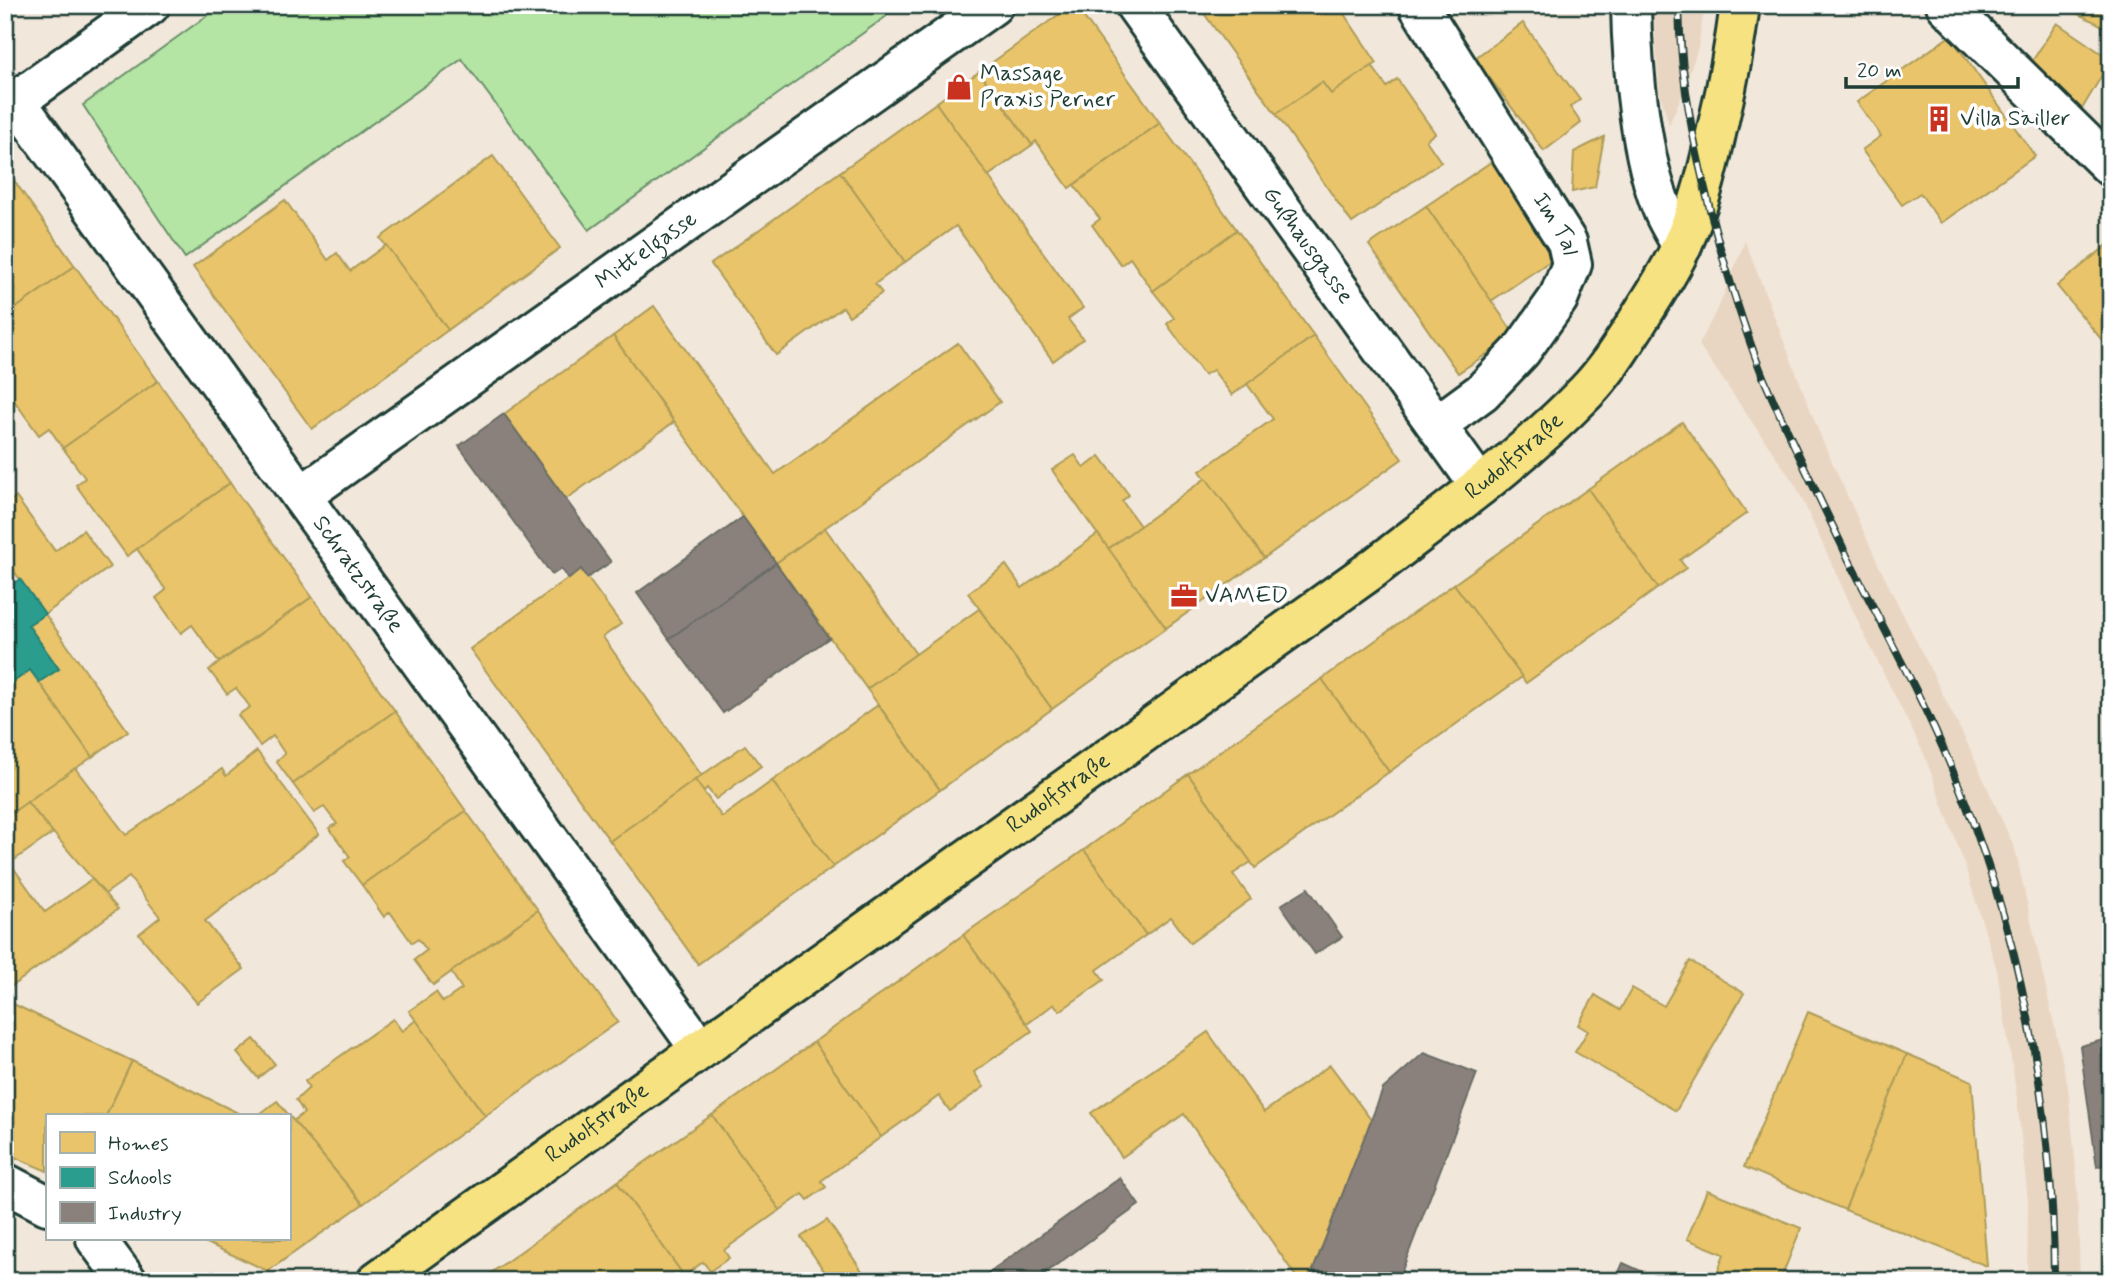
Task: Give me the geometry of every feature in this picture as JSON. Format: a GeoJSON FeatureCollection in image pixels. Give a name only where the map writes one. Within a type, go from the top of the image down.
{"type":"FeatureCollection","features":[{"type":"Feature","properties":{"kind":"main road","name":"Rudolfstraße"},"geometry":{"type":"LineString","coordinates":[[377,1281],[1374,568],[1533,442],[1587,391],[1626,338],[1682,246],[1714,144],[1734,51],[1740,5]]}},
{"type":"Feature","properties":{"kind":"street"},"geometry":{"type":"LineString","coordinates":[[10,102],[150,5]]}},
{"type":"Feature","properties":{"kind":"street","name":"Mittelgasse"},"geometry":{"type":"LineString","coordinates":[[301,496],[993,5]]}},
{"type":"Feature","properties":{"kind":"street","name":"Gußhausgasse"},"geometry":{"type":"LineString","coordinates":[[1135,5],[1480,486]]}},
{"type":"Feature","properties":{"kind":"street","name":"Im Tal"},"geometry":{"type":"LineString","coordinates":[[1418,5],[1567,242],[1572,264],[1558,299],[1521,351],[1482,392],[1437,425]]}},
{"type":"Feature","properties":{"kind":"street"},"geometry":{"type":"LineString","coordinates":[[1631,5],[1632,43],[1645,145],[1663,212],[1682,246]]}},
{"type":"Feature","properties":{"kind":"street"},"geometry":{"type":"LineString","coordinates":[[1947,5],[2111,167]]}},
{"type":"Feature","properties":{"kind":"street","name":"Schratzstraße"},"geometry":{"type":"LineString","coordinates":[[10,102],[301,496],[700,1049]]}},
{"type":"Feature","properties":{"kind":"street"},"geometry":{"type":"LineString","coordinates":[[5,1183],[46,1204]]}},
{"type":"Feature","properties":{"kind":"street"},"geometry":{"type":"LineString","coordinates":[[97,1240],[128,1281]]}},
{"type":"Feature","properties":{"kind":"shaded area"},"geometry":{"type":"Polygon","coordinates":[[[1653,5],[1705,5],[1698,48],[1669,125],[1659,90],[1653,5]]]}},
{"type":"Feature","properties":{"kind":"shaded area"},"geometry":{"type":"Polygon","coordinates":[[[1745,241],[1823,442],[1880,568],[1970,749],[2015,849],[2068,1087],[2077,1180],[2080,1281],[2027,1281],[2028,1201],[2016,1091],[1997,970],[1963,860],[1924,754],[1861,628],[1796,486],[1699,345],[1722,299],[1745,241]]]}},
{"type":"Feature","properties":{"kind":"green space"},"geometry":{"type":"Polygon","coordinates":[[[222,5],[902,5],[589,230],[462,59],[185,258],[83,105],[222,5]]]}},
{"type":"Feature","properties":{"kind":"building: Homes"},"geometry":{"type":"Polygon","coordinates":[[[1075,5],[1160,123],[1069,188],[1036,141],[1032,145],[979,72],[1075,5]]]}},
{"type":"Feature","properties":{"kind":"building: Homes"},"geometry":{"type":"Polygon","coordinates":[[[1198,5],[1338,5],[1377,63],[1331,94],[1322,82],[1276,114],[1198,5]]]}},
{"type":"Feature","properties":{"kind":"building: Homes"},"geometry":{"type":"Polygon","coordinates":[[[1597,5],[1597,10],[1518,7],[1597,5]]]}},
{"type":"Feature","properties":{"kind":"building: Homes"},"geometry":{"type":"Polygon","coordinates":[[[2111,5],[2111,30],[2062,6],[2111,5]]]}},
{"type":"Feature","properties":{"kind":"building: Homes"},"geometry":{"type":"Polygon","coordinates":[[[1523,23],[1580,100],[1570,107],[1581,123],[1544,151],[1475,58],[1523,23]]]}},
{"type":"Feature","properties":{"kind":"building: Homes"},"geometry":{"type":"Polygon","coordinates":[[[2057,23],[2111,60],[2079,114],[2029,66],[2057,23]]]}},
{"type":"Feature","properties":{"kind":"building: Homes","name":"Villa Sailler"},"geometry":{"type":"Polygon","coordinates":[[[1950,36],[2035,156],[1941,223],[1920,193],[1902,205],[1862,150],[1881,136],[1857,102],[1950,36]]]}},
{"type":"Feature","properties":{"kind":"building: Homes"},"geometry":{"type":"Polygon","coordinates":[[[1372,66],[1387,87],[1397,79],[1435,133],[1426,140],[1441,162],[1352,223],[1276,114],[1322,82],[1331,94],[1372,66]]]}},
{"type":"Feature","properties":{"kind":"building: Homes"},"geometry":{"type":"Polygon","coordinates":[[[979,72],[1032,145],[988,176],[936,103],[979,72]]]}},
{"type":"Feature","properties":{"kind":"building: Homes"},"geometry":{"type":"Polygon","coordinates":[[[936,103],[1083,308],[1068,319],[1083,339],[1053,361],[956,226],[905,262],[840,172],[936,103]]]}},
{"type":"Feature","properties":{"kind":"building: Homes"},"geometry":{"type":"Polygon","coordinates":[[[1160,123],[1237,230],[1153,291],[1130,258],[1121,265],[1092,225],[1100,219],[1074,185],[1160,123]]]}},
{"type":"Feature","properties":{"kind":"building: Homes"},"geometry":{"type":"Polygon","coordinates":[[[1604,137],[1595,187],[1572,192],[1574,152],[1604,137]]]}},
{"type":"Feature","properties":{"kind":"building: Homes"},"geometry":{"type":"Polygon","coordinates":[[[493,156],[560,248],[448,330],[380,238],[493,156]]]}},
{"type":"Feature","properties":{"kind":"building: Homes"},"geometry":{"type":"Polygon","coordinates":[[[1494,160],[1559,255],[1491,301],[1426,206],[1494,160]]]}},
{"type":"Feature","properties":{"kind":"building: Homes"},"geometry":{"type":"Polygon","coordinates":[[[5,171],[75,266],[5,316],[5,171]]]}},
{"type":"Feature","properties":{"kind":"building: Homes"},"geometry":{"type":"Polygon","coordinates":[[[840,172],[905,262],[875,284],[882,293],[849,316],[843,307],[776,355],[711,264],[840,172]]]}},
{"type":"Feature","properties":{"kind":"building: Homes"},"geometry":{"type":"Polygon","coordinates":[[[285,200],[328,260],[337,253],[350,271],[386,245],[448,330],[312,429],[193,267],[285,200]]]}},
{"type":"Feature","properties":{"kind":"building: Homes"},"geometry":{"type":"Polygon","coordinates":[[[1426,206],[1515,335],[1458,373],[1369,245],[1426,206]]]}},
{"type":"Feature","properties":{"kind":"building: Homes"},"geometry":{"type":"Polygon","coordinates":[[[1237,230],[1314,336],[1232,395],[1213,370],[1204,375],[1167,324],[1174,318],[1153,291],[1237,230]]]}},
{"type":"Feature","properties":{"kind":"building: Homes"},"geometry":{"type":"Polygon","coordinates":[[[2111,242],[2111,351],[2057,286],[2111,242]]]}},
{"type":"Feature","properties":{"kind":"building: Homes"},"geometry":{"type":"Polygon","coordinates":[[[75,266],[158,381],[63,448],[49,428],[39,435],[5,388],[5,316],[75,266]]]}},
{"type":"Feature","properties":{"kind":"building: Homes"},"geometry":{"type":"Polygon","coordinates":[[[654,306],[775,474],[958,343],[1000,402],[776,563],[613,336],[654,306]]]}},
{"type":"Feature","properties":{"kind":"building: Homes"},"geometry":{"type":"Polygon","coordinates":[[[613,336],[674,422],[566,499],[504,414],[613,336]]]}},
{"type":"Feature","properties":{"kind":"building: Homes"},"geometry":{"type":"Polygon","coordinates":[[[1314,336],[1402,459],[1264,558],[1200,471],[1273,419],[1247,384],[1314,336]]]}},
{"type":"Feature","properties":{"kind":"building: Homes"},"geometry":{"type":"Polygon","coordinates":[[[158,381],[230,483],[127,556],[76,485],[85,478],[63,448],[158,381]]]}},
{"type":"Feature","properties":{"kind":"building: Homes"},"geometry":{"type":"Polygon","coordinates":[[[1682,422],[1747,513],[1680,560],[1686,568],[1658,588],[1588,489],[1682,422]]]}},
{"type":"Feature","properties":{"kind":"building: Homes"},"geometry":{"type":"Polygon","coordinates":[[[1075,455],[1084,468],[1100,456],[1129,495],[1122,501],[1140,526],[1108,549],[1052,470],[1075,455]]]}},
{"type":"Feature","properties":{"kind":"building: Homes"},"geometry":{"type":"Polygon","coordinates":[[[1206,478],[1264,558],[1166,628],[1108,549],[1206,478]]]}},
{"type":"Feature","properties":{"kind":"building: Homes"},"geometry":{"type":"Polygon","coordinates":[[[230,483],[312,597],[219,662],[192,625],[181,633],[156,598],[166,590],[137,549],[230,483]]]}},
{"type":"Feature","properties":{"kind":"building: Homes"},"geometry":{"type":"Polygon","coordinates":[[[1588,489],[1658,588],[1526,683],[1454,584],[1588,489]]]}},
{"type":"Feature","properties":{"kind":"building: Homes"},"geometry":{"type":"Polygon","coordinates":[[[16,497],[55,551],[83,530],[110,567],[45,614],[5,559],[5,504],[16,497]]]}},
{"type":"Feature","properties":{"kind":"building: Homes"},"geometry":{"type":"Polygon","coordinates":[[[825,528],[916,654],[867,689],[776,563],[825,528]]]}},
{"type":"Feature","properties":{"kind":"building: Homes"},"geometry":{"type":"Polygon","coordinates":[[[1098,534],[1166,628],[1052,709],[968,593],[1006,565],[1022,588],[1098,534]]]}},
{"type":"Feature","properties":{"kind":"building: Homes"},"geometry":{"type":"Polygon","coordinates":[[[581,569],[621,624],[603,637],[702,776],[610,841],[470,649],[581,569]]]}},
{"type":"Feature","properties":{"kind":"building: Homes"},"geometry":{"type":"Polygon","coordinates":[[[1454,584],[1522,677],[1389,772],[1322,679],[1454,584]]]}},
{"type":"Feature","properties":{"kind":"building: Homes"},"geometry":{"type":"Polygon","coordinates":[[[312,597],[395,711],[293,784],[276,761],[285,754],[273,736],[260,746],[238,715],[250,707],[236,688],[227,694],[209,670],[312,597]]]}},
{"type":"Feature","properties":{"kind":"building: Homes"},"geometry":{"type":"Polygon","coordinates":[[[979,609],[1052,709],[940,790],[867,689],[979,609]]]}},
{"type":"Feature","properties":{"kind":"building: Homes"},"geometry":{"type":"Polygon","coordinates":[[[45,614],[128,731],[92,757],[39,682],[59,669],[28,625],[45,614]]]}},
{"type":"Feature","properties":{"kind":"building: Homes"},"geometry":{"type":"Polygon","coordinates":[[[30,670],[92,757],[5,818],[5,688],[30,670]]]}},
{"type":"Feature","properties":{"kind":"building: Homes"},"geometry":{"type":"Polygon","coordinates":[[[1322,679],[1389,772],[1255,868],[1188,774],[1322,679]]]}},
{"type":"Feature","properties":{"kind":"building: Homes"},"geometry":{"type":"Polygon","coordinates":[[[878,705],[940,790],[833,867],[772,781],[878,705]]]}},
{"type":"Feature","properties":{"kind":"building: Homes"},"geometry":{"type":"Polygon","coordinates":[[[395,711],[466,811],[362,885],[344,861],[350,857],[329,828],[337,824],[324,807],[314,813],[293,784],[395,711]]]}},
{"type":"Feature","properties":{"kind":"building: Homes"},"geometry":{"type":"Polygon","coordinates":[[[745,745],[761,766],[716,799],[707,788],[703,792],[695,780],[745,745]]]}},
{"type":"Feature","properties":{"kind":"building: Homes"},"geometry":{"type":"Polygon","coordinates":[[[257,751],[319,834],[205,921],[244,969],[197,1003],[139,934],[160,917],[129,877],[105,894],[27,802],[75,768],[126,835],[222,769],[226,776],[257,751]]]}},
{"type":"Feature","properties":{"kind":"building: Homes"},"geometry":{"type":"Polygon","coordinates":[[[1188,774],[1251,862],[1233,874],[1251,899],[1190,943],[1171,917],[1146,935],[1084,850],[1188,774]]]}},
{"type":"Feature","properties":{"kind":"building: Homes"},"geometry":{"type":"Polygon","coordinates":[[[695,780],[722,817],[772,781],[833,867],[698,964],[610,841],[695,780]]]}},
{"type":"Feature","properties":{"kind":"building: Homes"},"geometry":{"type":"Polygon","coordinates":[[[27,802],[53,833],[10,863],[45,912],[92,879],[118,909],[5,991],[5,818],[27,802]]]}},
{"type":"Feature","properties":{"kind":"building: Homes"},"geometry":{"type":"Polygon","coordinates":[[[466,811],[538,910],[433,985],[414,960],[427,950],[418,939],[412,943],[390,912],[384,917],[362,885],[466,811]]]}},
{"type":"Feature","properties":{"kind":"building: Homes"},"geometry":{"type":"Polygon","coordinates":[[[1084,850],[1146,935],[1097,970],[1104,980],[1060,1011],[1054,1004],[1027,1024],[963,935],[1084,850]]]}},
{"type":"Feature","properties":{"kind":"building: Homes"},"geometry":{"type":"Polygon","coordinates":[[[538,910],[618,1022],[485,1116],[409,1011],[436,992],[443,1002],[462,989],[451,972],[538,910]]]}},
{"type":"Feature","properties":{"kind":"building: Homes"},"geometry":{"type":"Polygon","coordinates":[[[963,935],[1032,1031],[974,1072],[984,1087],[950,1111],[939,1096],[881,1137],[814,1042],[963,935]]]}},
{"type":"Feature","properties":{"kind":"building: Homes"},"geometry":{"type":"Polygon","coordinates":[[[1690,961],[1744,993],[1676,1111],[1575,1052],[1588,1031],[1578,1025],[1595,995],[1620,1010],[1632,988],[1664,1006],[1690,961]]]}},
{"type":"Feature","properties":{"kind":"building: Homes"},"geometry":{"type":"Polygon","coordinates":[[[5,1000],[132,1061],[107,1114],[46,1114],[46,1171],[5,1153],[5,1000]]]}},
{"type":"Feature","properties":{"kind":"building: Homes"},"geometry":{"type":"Polygon","coordinates":[[[1808,1012],[1907,1054],[1845,1210],[1744,1167],[1808,1012]]]}},
{"type":"Feature","properties":{"kind":"building: Homes"},"geometry":{"type":"Polygon","coordinates":[[[393,1019],[402,1031],[416,1020],[485,1116],[363,1204],[293,1121],[304,1113],[296,1100],[309,1088],[305,1081],[393,1019]]]}},
{"type":"Feature","properties":{"kind":"building: Homes"},"geometry":{"type":"Polygon","coordinates":[[[1208,1032],[1264,1112],[1330,1065],[1371,1120],[1309,1281],[1299,1281],[1184,1114],[1122,1157],[1091,1113],[1208,1032]]]}},
{"type":"Feature","properties":{"kind":"building: Homes"},"geometry":{"type":"Polygon","coordinates":[[[254,1039],[275,1064],[258,1078],[237,1053],[254,1039]]]}},
{"type":"Feature","properties":{"kind":"building: Homes"},"geometry":{"type":"Polygon","coordinates":[[[814,1042],[881,1137],[821,1181],[826,1187],[808,1200],[803,1194],[780,1210],[712,1115],[814,1042]]]}},
{"type":"Feature","properties":{"kind":"building: Homes"},"geometry":{"type":"Polygon","coordinates":[[[1907,1054],[1972,1081],[1987,1266],[1845,1210],[1907,1054]]]}},
{"type":"Feature","properties":{"kind":"building: Homes"},"geometry":{"type":"Polygon","coordinates":[[[132,1061],[240,1114],[107,1114],[132,1061]]]}},
{"type":"Feature","properties":{"kind":"building: Homes"},"geometry":{"type":"Polygon","coordinates":[[[277,1101],[288,1114],[260,1114],[277,1101]]]}},
{"type":"Feature","properties":{"kind":"building: Homes"},"geometry":{"type":"Polygon","coordinates":[[[712,1115],[780,1210],[724,1250],[729,1258],[710,1271],[703,1262],[684,1276],[617,1182],[712,1115]]]}},
{"type":"Feature","properties":{"kind":"building: Homes"},"geometry":{"type":"Polygon","coordinates":[[[290,1117],[363,1204],[268,1271],[204,1242],[290,1240],[290,1117]]]}},
{"type":"Feature","properties":{"kind":"building: Homes"},"geometry":{"type":"Polygon","coordinates":[[[617,1182],[684,1276],[678,1281],[480,1281],[617,1182]]]}},
{"type":"Feature","properties":{"kind":"building: Homes"},"geometry":{"type":"Polygon","coordinates":[[[1707,1190],[1801,1228],[1780,1281],[1714,1281],[1724,1254],[1687,1239],[1707,1190]]]}},
{"type":"Feature","properties":{"kind":"building: Homes"},"geometry":{"type":"Polygon","coordinates":[[[827,1220],[869,1281],[831,1281],[801,1237],[827,1220]]]}},
{"type":"Feature","properties":{"kind":"building: Schools"},"geometry":{"type":"Polygon","coordinates":[[[20,579],[45,614],[28,625],[59,669],[39,682],[30,670],[5,688],[5,589],[20,579]]]}},
{"type":"Feature","properties":{"kind":"building: Industry"},"geometry":{"type":"Polygon","coordinates":[[[504,414],[611,562],[587,578],[581,569],[569,579],[561,569],[552,575],[459,446],[504,414]]]}},
{"type":"Feature","properties":{"kind":"building: Industry"},"geometry":{"type":"Polygon","coordinates":[[[743,517],[776,563],[669,639],[637,593],[743,517]]]}},
{"type":"Feature","properties":{"kind":"building: Industry"},"geometry":{"type":"Polygon","coordinates":[[[776,563],[829,638],[723,713],[669,639],[776,563]]]}},
{"type":"Feature","properties":{"kind":"building: Industry"},"geometry":{"type":"Polygon","coordinates":[[[1308,888],[1342,937],[1315,954],[1281,905],[1308,888]]]}},
{"type":"Feature","properties":{"kind":"building: Industry"},"geometry":{"type":"Polygon","coordinates":[[[2111,1038],[2111,1162],[2097,1167],[2080,1046],[2111,1038]]]}},
{"type":"Feature","properties":{"kind":"building: Industry"},"geometry":{"type":"Polygon","coordinates":[[[1424,1053],[1477,1073],[1398,1281],[1309,1281],[1383,1089],[1424,1053]]]}},
{"type":"Feature","properties":{"kind":"building: Industry"},"geometry":{"type":"Polygon","coordinates":[[[1120,1178],[1139,1205],[1034,1281],[977,1281],[1120,1178]]]}},
{"type":"Feature","properties":{"kind":"building: Industry"},"geometry":{"type":"Polygon","coordinates":[[[1623,1263],[1663,1281],[1615,1281],[1623,1263]]]}},
{"type":"Feature","properties":{"kind":"railway"},"geometry":{"type":"LineString","coordinates":[[1679,5],[1683,66],[1697,156],[1719,244],[1751,346],[1805,468],[1949,762],[1995,887],[2028,1016],[2039,1082],[2052,1214],[2054,1281]]}},
{"type":"Feature","properties":{"kind":"place","name":"Massage Praxis Perner"},"geometry":{"type":"Point","coordinates":[959,87]}},
{"type":"Feature","properties":{"kind":"place","name":"Villa Sailler"},"geometry":{"type":"Point","coordinates":[1939,119]}},
{"type":"Feature","properties":{"kind":"place","name":"VAMED"},"geometry":{"type":"Point","coordinates":[1184,596]}}]}
